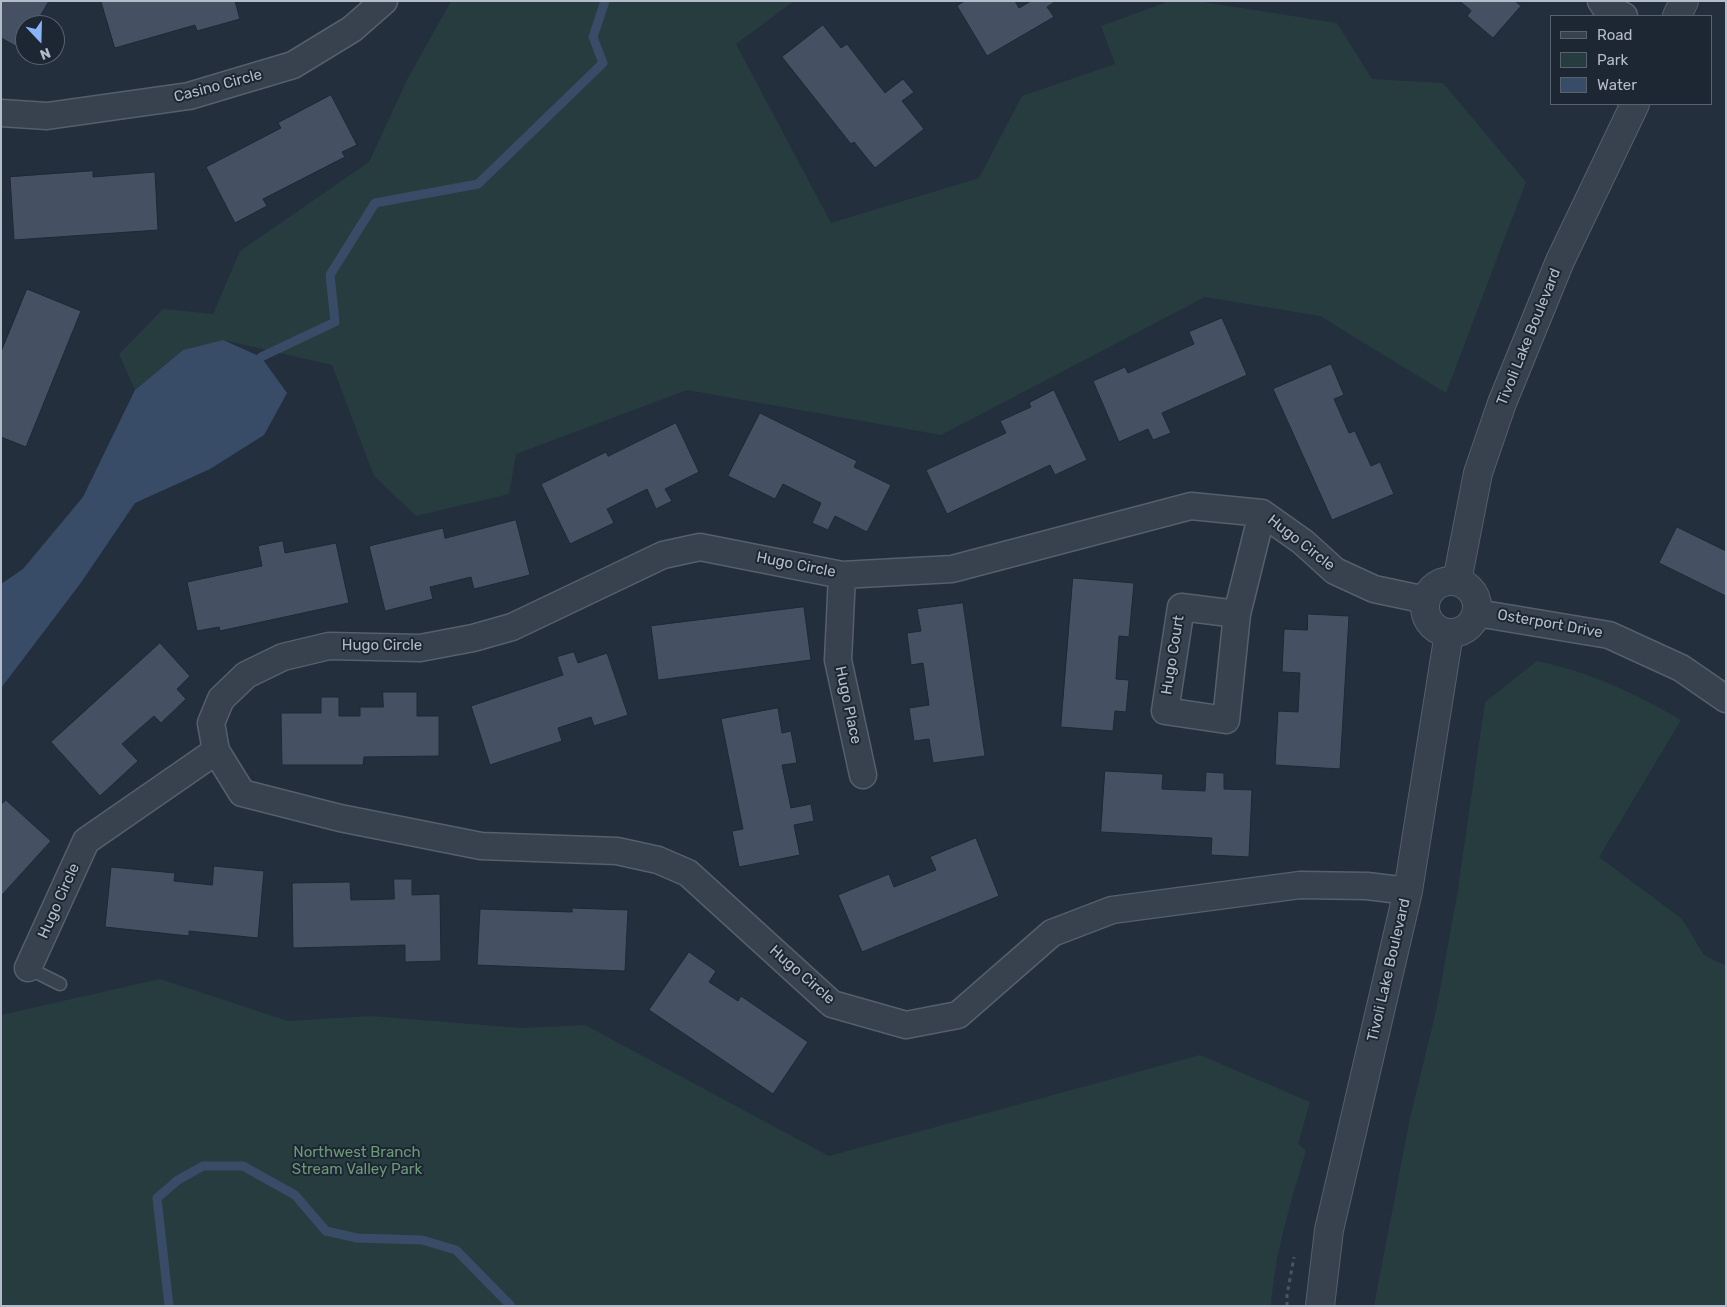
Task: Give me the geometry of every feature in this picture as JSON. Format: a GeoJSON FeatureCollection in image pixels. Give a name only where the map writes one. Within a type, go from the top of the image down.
{"type":"FeatureCollection","features":[{"type":"Feature","properties":{"kind":"street","name":"Casino Circle"},"geometry":{"type":"LineString","coordinates":[[1,113],[47,116],[189,96],[293,65],[352,29],[384,1]]}},
{"type":"Feature","properties":{"kind":"street"},"geometry":{"type":"LineString","coordinates":[[1601,1],[1605,7],[1622,15]]}},
{"type":"Feature","properties":{"kind":"street"},"geometry":{"type":"LineString","coordinates":[[1677,15],[1684,1]]}},
{"type":"Feature","properties":{"kind":"street","name":"Tivoli Lake Boulevard"},"geometry":{"type":"LineString","coordinates":[[1456,581],[1478,473],[1502,403],[1560,261],[1635,105]]}},
{"type":"Feature","properties":{"kind":"street","name":"Hugo Circle"},"geometry":{"type":"LineString","coordinates":[[1408,891],[1368,886],[1300,885],[1112,910],[1052,933],[958,1015],[906,1025],[832,1004],[688,872],[658,860],[617,851],[481,846],[340,818],[242,793],[216,751],[211,723],[221,699],[246,675],[283,657],[329,646],[420,648],[472,638],[512,627],[663,555],[700,547],[842,574],[952,568],[1191,506],[1262,513],[1304,542],[1335,571],[1374,589],[1426,600]]}},
{"type":"Feature","properties":{"kind":"street","name":"Hugo Court"},"geometry":{"type":"LineString","coordinates":[[1237,614],[1181,607],[1165,711],[1226,720],[1237,614],[1262,513]]}},
{"type":"Feature","properties":{"kind":"street","name":"Hugo Place"},"geometry":{"type":"LineString","coordinates":[[842,574],[838,660],[863,775]]}},
{"type":"Feature","properties":{"kind":"street"},"geometry":{"type":"LineString","coordinates":[[1448,580],[1456,581],[1471,589],[1478,604],[1477,612],[1470,625],[1457,632],[1449,633],[1440,630],[1428,618],[1426,600],[1434,587],[1448,580]]}},
{"type":"Feature","properties":{"kind":"street","name":"Osterport Drive"},"geometry":{"type":"LineString","coordinates":[[1477,612],[1487,612],[1609,635],[1681,668],[1726,699]]}},
{"type":"Feature","properties":{"kind":"street","name":"Tivoli Lake Boulevard"},"geometry":{"type":"LineString","coordinates":[[1320,1306],[1329,1230],[1408,891],[1449,633]]}},
{"type":"Feature","properties":{"kind":"street","name":"Hugo Circle"},"geometry":{"type":"LineString","coordinates":[[28,968],[86,841],[216,751]]}},
{"type":"Feature","properties":{"kind":"lane"},"geometry":{"type":"LineString","coordinates":[[28,968],[60,984]]}},
{"type":"Feature","properties":{"kind":"green space"},"geometry":{"type":"Polygon","coordinates":[[[451,1],[794,1],[736,44],[831,223],[979,178],[1022,96],[1115,64],[1101,26],[1170,1],[1197,1],[1337,23],[1372,79],[1443,83],[1526,182],[1446,393],[1320,316],[1205,297],[941,435],[687,390],[516,454],[509,494],[416,516],[374,476],[332,365],[223,340],[183,350],[135,390],[119,354],[163,309],[213,314],[240,251],[369,162],[407,80],[451,1]]]}},
{"type":"Feature","properties":{"kind":"green space"},"geometry":{"type":"Polygon","coordinates":[[[1537,661],[1575,671],[1611,684],[1681,720],[1599,857],[1682,919],[1704,955],[1726,966],[1726,1306],[1374,1306],[1410,1118],[1436,1011],[1457,895],[1485,702],[1537,661]]]}},
{"type":"Feature","properties":{"kind":"green space","name":"Northwest Branch Stream Valley Park"},"geometry":{"type":"Polygon","coordinates":[[[160,979],[288,1021],[371,1016],[521,1028],[585,1025],[829,1156],[1200,1055],[1310,1102],[1298,1144],[1306,1150],[1280,1246],[1271,1306],[1,1306],[1,1015],[160,979]]]}},
{"type":"Feature","properties":{"kind":"water"},"geometry":{"type":"Polygon","coordinates":[[[223,340],[261,357],[287,393],[264,435],[210,469],[135,503],[80,584],[1,688],[1,584],[23,569],[83,497],[135,390],[183,350],[223,340]]]}},
{"type":"Feature","properties":{"kind":"building"},"geometry":{"type":"Polygon","coordinates":[[[1,1],[49,1],[41,15],[15,15],[15,46],[1,38],[1,1]]]}},
{"type":"Feature","properties":{"kind":"building"},"geometry":{"type":"Polygon","coordinates":[[[101,1],[235,1],[240,19],[197,31],[195,25],[115,48],[101,1]]]}},
{"type":"Feature","properties":{"kind":"building"},"geometry":{"type":"Polygon","coordinates":[[[965,1],[1015,1],[1019,8],[1031,1],[1056,1],[1047,7],[1054,17],[987,56],[957,6],[965,1]]]}},
{"type":"Feature","properties":{"kind":"building"},"geometry":{"type":"Polygon","coordinates":[[[1460,1],[1515,1],[1521,6],[1493,38],[1467,16],[1471,11],[1460,1]]]}},
{"type":"Feature","properties":{"kind":"building"},"geometry":{"type":"Polygon","coordinates":[[[823,25],[841,48],[847,44],[885,93],[903,79],[914,92],[902,101],[924,129],[875,168],[854,142],[851,144],[782,57],[823,25]]]}},
{"type":"Feature","properties":{"kind":"building"},"geometry":{"type":"Polygon","coordinates":[[[331,95],[357,145],[342,152],[345,157],[263,199],[267,206],[235,223],[206,167],[281,128],[278,123],[331,95]]]}},
{"type":"Feature","properties":{"kind":"building"},"geometry":{"type":"Polygon","coordinates":[[[93,171],[93,177],[155,172],[158,230],[14,240],[10,177],[93,171]]]}},
{"type":"Feature","properties":{"kind":"building"},"geometry":{"type":"Polygon","coordinates":[[[27,289],[81,311],[26,447],[1,437],[1,352],[27,289]]]}},
{"type":"Feature","properties":{"kind":"building"},"geometry":{"type":"Polygon","coordinates":[[[1222,318],[1247,375],[1162,413],[1171,433],[1153,440],[1148,429],[1119,442],[1093,381],[1125,367],[1128,373],[1194,344],[1189,332],[1222,318]]]}},
{"type":"Feature","properties":{"kind":"building"},"geometry":{"type":"Polygon","coordinates":[[[1331,364],[1344,395],[1334,399],[1349,433],[1355,431],[1371,466],[1380,462],[1394,494],[1332,520],[1273,389],[1331,364]]]}},
{"type":"Feature","properties":{"kind":"building"},"geometry":{"type":"Polygon","coordinates":[[[1054,390],[1087,460],[1055,475],[1050,465],[947,514],[926,470],[1006,433],[1000,421],[1031,407],[1029,403],[1054,390]]]}},
{"type":"Feature","properties":{"kind":"building"},"geometry":{"type":"Polygon","coordinates":[[[760,413],[857,461],[854,467],[891,485],[867,532],[835,516],[828,530],[812,523],[821,503],[783,484],[775,499],[728,476],[760,413]]]}},
{"type":"Feature","properties":{"kind":"building"},"geometry":{"type":"Polygon","coordinates":[[[676,423],[699,472],[665,489],[672,501],[656,509],[647,489],[607,509],[614,523],[570,544],[541,484],[606,452],[608,456],[676,423]]]}},
{"type":"Feature","properties":{"kind":"building"},"geometry":{"type":"Polygon","coordinates":[[[516,520],[530,575],[474,589],[471,577],[430,587],[433,599],[385,611],[369,546],[443,528],[445,538],[516,520]]]}},
{"type":"Feature","properties":{"kind":"building"},"geometry":{"type":"Polygon","coordinates":[[[1677,527],[1726,551],[1726,596],[1659,563],[1677,527]]]}},
{"type":"Feature","properties":{"kind":"building"},"geometry":{"type":"Polygon","coordinates":[[[283,541],[285,553],[336,543],[349,603],[220,631],[219,627],[197,631],[187,582],[262,566],[258,546],[283,541]]]}},
{"type":"Feature","properties":{"kind":"building"},"geometry":{"type":"Polygon","coordinates":[[[1073,578],[1134,583],[1129,637],[1119,636],[1116,679],[1129,680],[1126,712],[1115,711],[1113,731],[1061,727],[1073,578]]]}},
{"type":"Feature","properties":{"kind":"building"},"geometry":{"type":"Polygon","coordinates":[[[963,603],[985,756],[933,763],[929,739],[914,741],[909,708],[929,705],[923,663],[911,665],[907,633],[921,631],[917,609],[963,603]]]}},
{"type":"Feature","properties":{"kind":"building"},"geometry":{"type":"Polygon","coordinates":[[[804,607],[811,660],[658,680],[651,626],[804,607]]]}},
{"type":"Feature","properties":{"kind":"building"},"geometry":{"type":"Polygon","coordinates":[[[1308,614],[1349,616],[1340,769],[1275,765],[1278,711],[1298,712],[1300,673],[1282,672],[1284,629],[1307,630],[1308,614]]]}},
{"type":"Feature","properties":{"kind":"building"},"geometry":{"type":"Polygon","coordinates":[[[160,643],[190,676],[177,689],[186,699],[161,723],[154,716],[122,744],[138,761],[100,796],[51,742],[160,643]]]}},
{"type":"Feature","properties":{"kind":"building"},"geometry":{"type":"Polygon","coordinates":[[[574,652],[578,663],[607,653],[628,715],[594,726],[591,717],[558,728],[562,741],[490,765],[471,706],[563,675],[557,657],[574,652]]]}},
{"type":"Feature","properties":{"kind":"building"},"geometry":{"type":"Polygon","coordinates":[[[383,692],[417,692],[417,716],[439,716],[439,756],[364,757],[363,765],[282,765],[281,713],[321,713],[321,697],[339,697],[339,716],[360,716],[360,707],[383,707],[383,692]]]}},
{"type":"Feature","properties":{"kind":"building"},"geometry":{"type":"Polygon","coordinates":[[[778,708],[782,733],[791,731],[797,763],[782,765],[791,808],[811,804],[814,821],[794,825],[800,855],[739,867],[732,831],[743,829],[721,719],[778,708]]]}},
{"type":"Feature","properties":{"kind":"building"},"geometry":{"type":"Polygon","coordinates":[[[1105,771],[1163,774],[1162,789],[1205,791],[1206,772],[1224,773],[1224,789],[1252,790],[1249,857],[1211,855],[1212,838],[1101,832],[1105,771]]]}},
{"type":"Feature","properties":{"kind":"building"},"geometry":{"type":"Polygon","coordinates":[[[6,800],[51,841],[1,896],[1,805],[6,800]]]}},
{"type":"Feature","properties":{"kind":"building"},"geometry":{"type":"Polygon","coordinates":[[[976,838],[999,896],[862,952],[838,895],[889,874],[894,887],[936,870],[930,857],[976,838]]]}},
{"type":"Feature","properties":{"kind":"building"},"geometry":{"type":"Polygon","coordinates":[[[214,866],[264,871],[258,938],[189,931],[189,936],[105,927],[111,867],[175,873],[174,881],[212,885],[214,866]]]}},
{"type":"Feature","properties":{"kind":"building"},"geometry":{"type":"Polygon","coordinates":[[[394,879],[412,879],[412,895],[440,894],[441,961],[405,962],[405,945],[293,948],[292,883],[350,882],[351,900],[394,899],[394,879]]]}},
{"type":"Feature","properties":{"kind":"building"},"geometry":{"type":"Polygon","coordinates":[[[572,908],[628,910],[625,971],[477,965],[480,909],[572,912],[572,908]]]}},
{"type":"Feature","properties":{"kind":"building"},"geometry":{"type":"Polygon","coordinates":[[[689,952],[716,971],[709,982],[738,1001],[741,996],[808,1042],[773,1094],[649,1010],[689,952]]]}},
{"type":"Feature","properties":{"kind":"waterway"},"geometry":{"type":"LineString","coordinates":[[261,357],[335,322],[330,275],[375,203],[478,184],[603,63],[593,37],[605,1]]}},
{"type":"Feature","properties":{"kind":"waterway"},"geometry":{"type":"LineString","coordinates":[[169,1306],[157,1198],[178,1180],[203,1166],[243,1166],[295,1195],[326,1231],[357,1238],[422,1240],[456,1250],[511,1306]]}}]}
